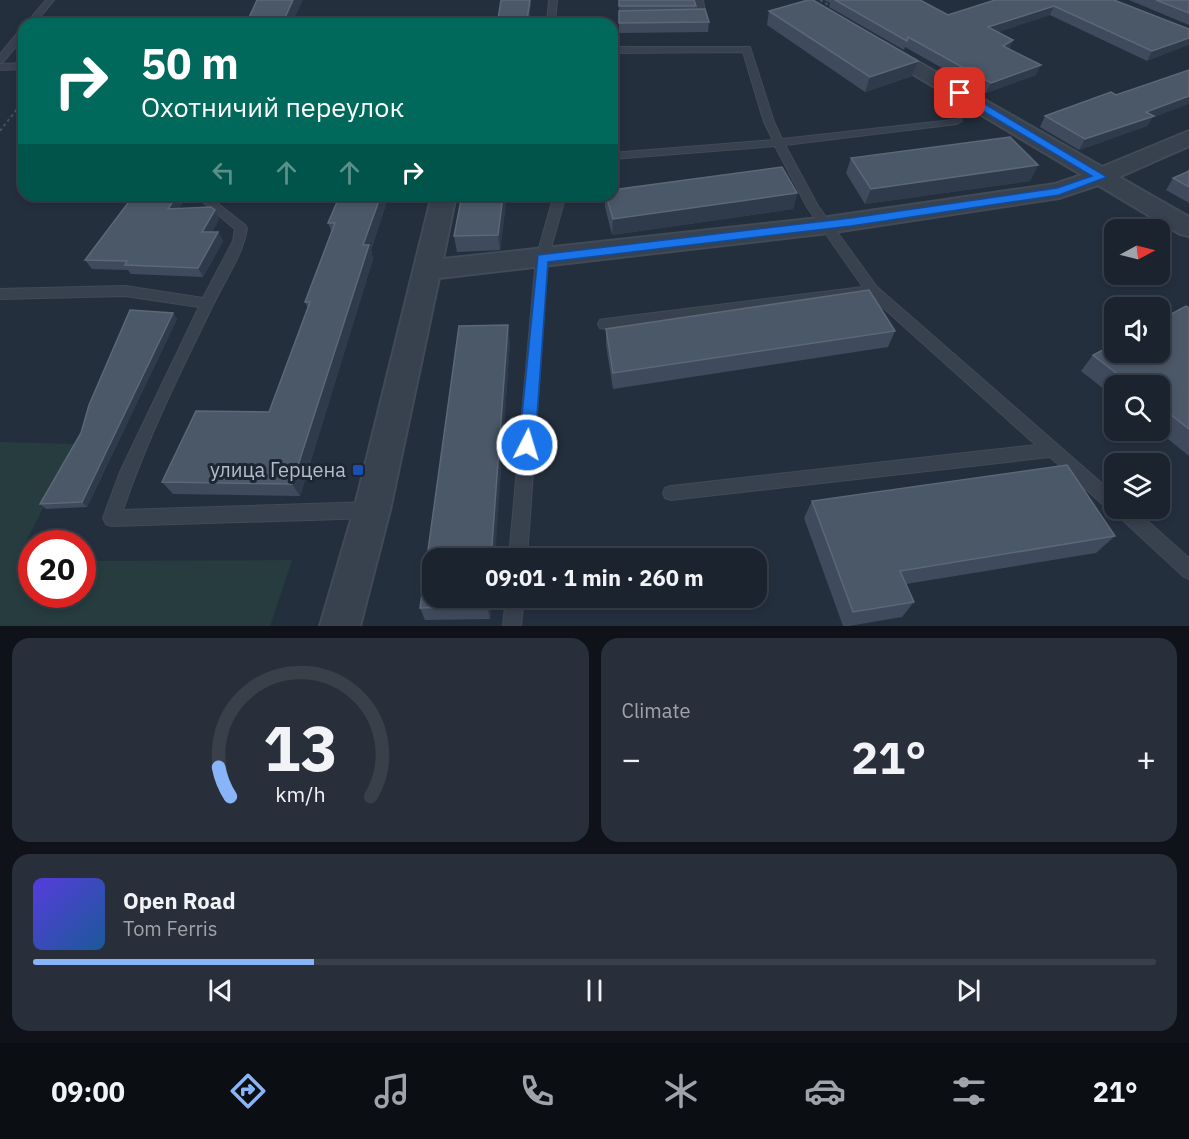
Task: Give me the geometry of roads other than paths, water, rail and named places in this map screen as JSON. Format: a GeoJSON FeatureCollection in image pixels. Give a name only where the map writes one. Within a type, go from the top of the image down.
{"type":"FeatureCollection","features":[{"type":"Feature","properties":{"kind":"street"},"geometry":{"type":"LineString","coordinates":[[870,40],[1189,228]]}},
{"type":"Feature","properties":{"kind":"street"},"geometry":{"type":"LineString","coordinates":[[425,270],[828,225],[1059,191],[1101,177],[1189,138]]}},
{"type":"Feature","properties":{"kind":"street"},"geometry":{"type":"LineString","coordinates":[[340,626],[372,510],[442,201]]}},
{"type":"Feature","properties":{"kind":"lane"},"geometry":{"type":"LineString","coordinates":[[35,18],[50,0]]}},
{"type":"Feature","properties":{"kind":"lane"},"geometry":{"type":"LineString","coordinates":[[552,18],[553,0]]}},
{"type":"Feature","properties":{"kind":"lane"},"geometry":{"type":"LineString","coordinates":[[679,15],[703,15],[699,0]]}},
{"type":"Feature","properties":{"kind":"lane"},"geometry":{"type":"LineString","coordinates":[[0,60],[18,38]]}},
{"type":"Feature","properties":{"kind":"lane"},"geometry":{"type":"LineString","coordinates":[[618,51],[747,49],[769,122],[779,143],[813,207],[872,290],[1104,495]]}},
{"type":"Feature","properties":{"kind":"lane"},"geometry":{"type":"LineString","coordinates":[[0,67],[18,66]]}},
{"type":"Feature","properties":{"kind":"lane"},"geometry":{"type":"LineString","coordinates":[[618,156],[779,143],[957,121]]}},
{"type":"Feature","properties":{"kind":"lane"},"geometry":{"type":"LineString","coordinates":[[207,201],[241,228],[238,241],[128,472],[112,518],[372,510]]}},
{"type":"Feature","properties":{"kind":"lane"},"geometry":{"type":"LineString","coordinates":[[519,548],[542,258],[558,201]]}},
{"type":"Feature","properties":{"kind":"lane"},"geometry":{"type":"LineString","coordinates":[[605,324],[872,290]]}},
{"type":"Feature","properties":{"kind":"lane"},"geometry":{"type":"LineString","coordinates":[[0,294],[125,291],[207,303]]}},
{"type":"Feature","properties":{"kind":"lane"},"geometry":{"type":"LineString","coordinates":[[671,494],[1053,450]]}},
{"type":"Feature","properties":{"kind":"lane"},"geometry":{"type":"LineString","coordinates":[[1132,519],[1189,570]]}},
{"type":"Feature","properties":{"kind":"lane"},"geometry":{"type":"LineString","coordinates":[[512,626],[514,608]]}},
{"type":"Feature","properties":{"kind":"place","name":"улица Герцена"},"geometry":{"type":"Point","coordinates":[358,470]}}]}
